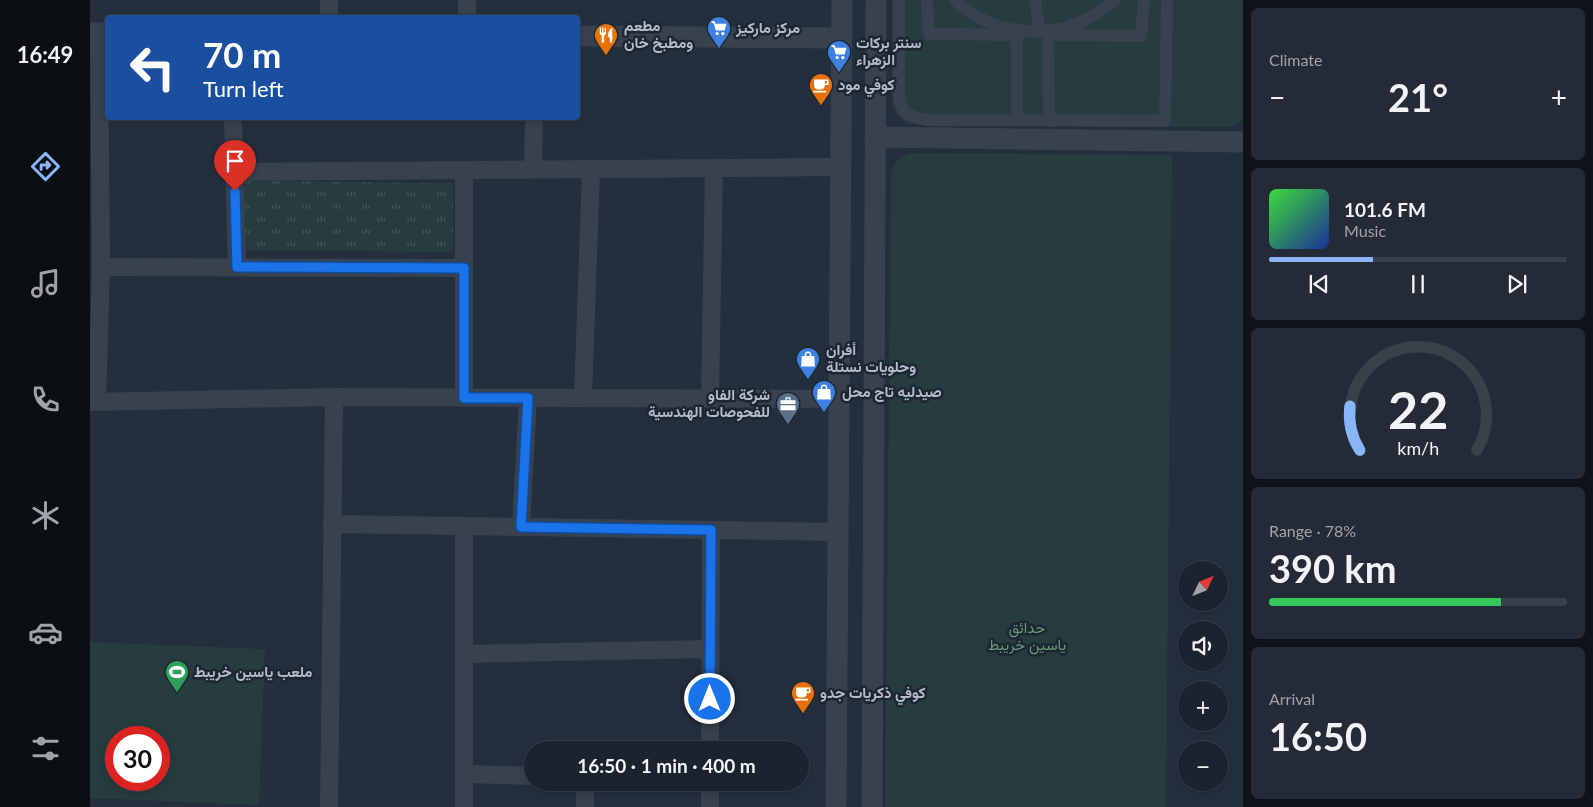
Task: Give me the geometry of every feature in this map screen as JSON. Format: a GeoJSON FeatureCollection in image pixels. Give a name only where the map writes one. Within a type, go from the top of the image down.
{"type":"FeatureCollection","features":[{"type":"Feature","properties":{"kind":"street"},"geometry":{"type":"LineString","coordinates":[[329,0],[329,15]]}},
{"type":"Feature","properties":{"kind":"street"},"geometry":{"type":"LineString","coordinates":[[466,0],[467,15]]}},
{"type":"Feature","properties":{"kind":"street"},"geometry":{"type":"LineString","coordinates":[[836,807],[842,0]]}},
{"type":"Feature","properties":{"kind":"street"},"geometry":{"type":"LineString","coordinates":[[872,807],[876,0]]}},
{"type":"Feature","properties":{"kind":"street"},"geometry":{"type":"LineString","coordinates":[[899,0],[899,96],[900,107],[908,116],[928,120],[1050,121],[1166,121],[1167,0]]}},
{"type":"Feature","properties":{"kind":"street"},"geometry":{"type":"LineString","coordinates":[[927,0],[929,34],[1045,33],[1142,36],[1144,0]]}},
{"type":"Feature","properties":{"kind":"street"},"geometry":{"type":"LineString","coordinates":[[955,0],[975,15],[1017,33]]}},
{"type":"Feature","properties":{"kind":"street"},"geometry":{"type":"LineString","coordinates":[[1036,0],[1045,33],[1050,121]]}},
{"type":"Feature","properties":{"kind":"street"},"geometry":{"type":"LineString","coordinates":[[1045,33],[1077,24],[1098,14],[1115,0]]}},
{"type":"Feature","properties":{"kind":"street"},"geometry":{"type":"LineString","coordinates":[[99,33],[95,165],[101,267],[93,402],[334,397],[839,399]]}},
{"type":"Feature","properties":{"kind":"street"},"geometry":{"type":"LineString","coordinates":[[1017,33],[1017,120]]}},
{"type":"Feature","properties":{"kind":"street"},"geometry":{"type":"LineString","coordinates":[[580,36],[842,38]]}},
{"type":"Feature","properties":{"kind":"street"},"geometry":{"type":"LineString","coordinates":[[233,120],[237,267]]}},
{"type":"Feature","properties":{"kind":"street"},"geometry":{"type":"LineString","coordinates":[[533,170],[534,120]]}},
{"type":"Feature","properties":{"kind":"street"},"geometry":{"type":"LineString","coordinates":[[874,137],[1243,142]]}},
{"type":"Feature","properties":{"kind":"street"},"geometry":{"type":"LineString","coordinates":[[234,172],[841,167]]}},
{"type":"Feature","properties":{"kind":"street"},"geometry":{"type":"LineString","coordinates":[[710,398],[714,168]]}},
{"type":"Feature","properties":{"kind":"street"},"geometry":{"type":"LineString","coordinates":[[583,398],[592,169]]}},
{"type":"Feature","properties":{"kind":"street"},"geometry":{"type":"LineString","coordinates":[[464,170],[464,398]]}},
{"type":"Feature","properties":{"kind":"street"},"geometry":{"type":"LineString","coordinates":[[101,267],[464,268]]}},
{"type":"Feature","properties":{"kind":"street"},"geometry":{"type":"LineString","coordinates":[[840,317],[873,318]]}},
{"type":"Feature","properties":{"kind":"street"},"geometry":{"type":"LineString","coordinates":[[329,807],[334,397]]}},
{"type":"Feature","properties":{"kind":"street"},"geometry":{"type":"LineString","coordinates":[[521,527],[528,398]]}},
{"type":"Feature","properties":{"kind":"street"},"geometry":{"type":"LineString","coordinates":[[332,524],[838,532]]}},
{"type":"Feature","properties":{"kind":"street"},"geometry":{"type":"LineString","coordinates":[[464,526],[464,807]]}},
{"type":"Feature","properties":{"kind":"street"},"geometry":{"type":"LineString","coordinates":[[710,741],[711,530]]}},
{"type":"Feature","properties":{"kind":"street"},"geometry":{"type":"LineString","coordinates":[[464,654],[710,648]]}},
{"type":"Feature","properties":{"kind":"street"},"geometry":{"type":"LineString","coordinates":[[464,774],[524,776]]}},
{"type":"Feature","properties":{"kind":"street"},"geometry":{"type":"LineString","coordinates":[[585,791],[585,807]]}},
{"type":"Feature","properties":{"kind":"street"},"geometry":{"type":"LineString","coordinates":[[710,791],[710,807]]}},
{"type":"Feature","properties":{"kind":"green space"},"geometry":{"type":"Polygon","coordinates":[[[892,0],[1243,0],[1243,119],[1239,123],[1228,127],[910,124],[898,116],[892,101],[892,0]]]}},
{"type":"Feature","properties":{"kind":"green space","name":"حدائق ياسين خريبط"},"geometry":{"type":"Polygon","coordinates":[[[913,153],[1172,155],[1166,807],[885,807],[891,177],[895,164],[904,156],[913,153]]]}},
{"type":"Feature","properties":{"kind":"green space"},"geometry":{"type":"Polygon","coordinates":[[[244,181],[453,183],[453,252],[244,250],[244,181]]]}},
{"type":"Feature","properties":{"kind":"green space","name":"ملعب ياسين خريبط"},"geometry":{"type":"Polygon","coordinates":[[[90,642],[265,649],[259,805],[90,798],[90,642]]]}},
{"type":"Feature","properties":{"kind":"place","name":"مركز ماركيز"},"geometry":{"type":"Point","coordinates":[719,49]}},
{"type":"Feature","properties":{"kind":"place","name":"مطعم ومطبخ خان"},"geometry":{"type":"Point","coordinates":[606,56]}},
{"type":"Feature","properties":{"kind":"place","name":"سنتر بركات الزهراء"},"geometry":{"type":"Point","coordinates":[839,73]}},
{"type":"Feature","properties":{"kind":"place","name":"كوفي مود"},"geometry":{"type":"Point","coordinates":[821,106]}},
{"type":"Feature","properties":{"kind":"place","name":"أفران وحلويات نستلة"},"geometry":{"type":"Point","coordinates":[808,380]}},
{"type":"Feature","properties":{"kind":"place","name":"صيدليه تاج محل"},"geometry":{"type":"Point","coordinates":[824,413]}},
{"type":"Feature","properties":{"kind":"place","name":"شركة الفاو للفحوصات الهندسية"},"geometry":{"type":"Point","coordinates":[788,425]}},
{"type":"Feature","properties":{"kind":"place","name":"ملعب ياسين خريبط"},"geometry":{"type":"Point","coordinates":[177,693]}},
{"type":"Feature","properties":{"kind":"place","name":"كوفي ذكريات جدو"},"geometry":{"type":"Point","coordinates":[803,714]}},
{"type":"Feature","properties":{"kind":"route"},"geometry":{"type":"LineString","coordinates":[[235,191],[237,267],[464,268],[464,398],[528,398],[521,527],[711,530],[710,699]]}}]}
